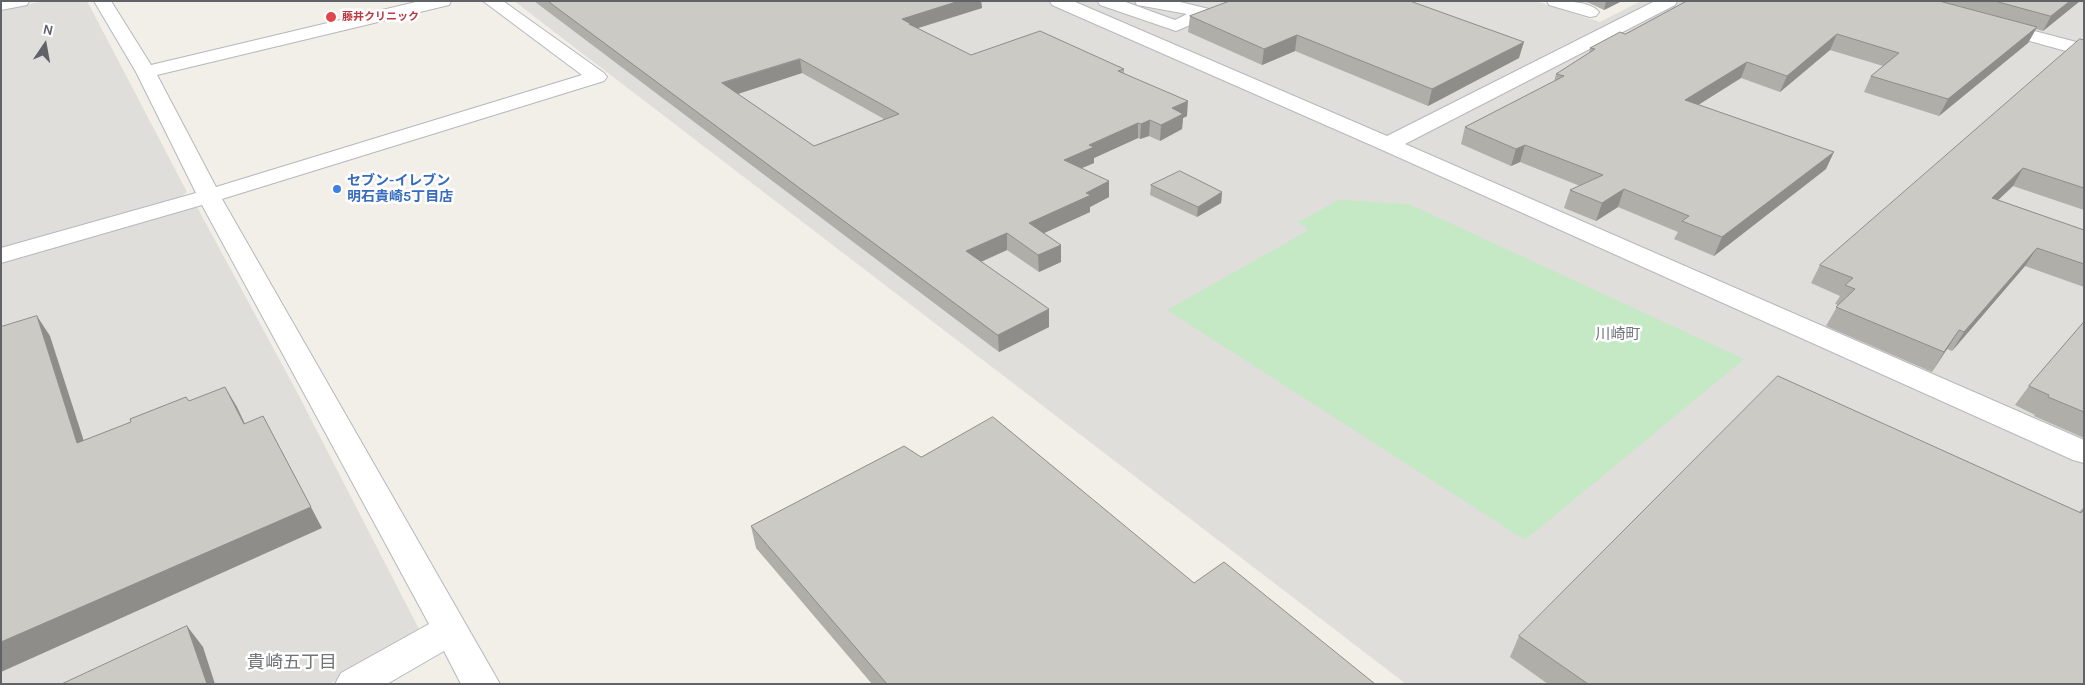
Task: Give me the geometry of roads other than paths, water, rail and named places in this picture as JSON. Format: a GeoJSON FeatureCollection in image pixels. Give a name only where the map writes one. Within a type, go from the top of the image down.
{"type":"FeatureCollection","features":[{"type":"Feature","properties":{"kind":"street"},"geometry":{"type":"LineString","coordinates":[[1,5],[21,1]]}},
{"type":"Feature","properties":{"kind":"street"},"geometry":{"type":"LineString","coordinates":[[102,1],[146,72],[210,196],[449,630],[481,684]]}},
{"type":"Feature","properties":{"kind":"street"},"geometry":{"type":"LineString","coordinates":[[146,72],[359,14],[443,1]]}},
{"type":"Feature","properties":{"kind":"street"},"geometry":{"type":"LineString","coordinates":[[1,256],[210,196],[596,77],[491,1]]}},
{"type":"Feature","properties":{"kind":"street"},"geometry":{"type":"LineString","coordinates":[[1058,1],[1388,144],[2084,452]]}},
{"type":"Feature","properties":{"kind":"street"},"geometry":{"type":"LineString","coordinates":[[1106,1],[1176,26],[1203,14],[1185,8],[1144,1]]}},
{"type":"Feature","properties":{"kind":"street"},"geometry":{"type":"LineString","coordinates":[[1555,1],[1590,12]]}},
{"type":"Feature","properties":{"kind":"street"},"geometry":{"type":"LineString","coordinates":[[1388,144],[1668,1]]}},
{"type":"Feature","properties":{"kind":"street"},"geometry":{"type":"LineString","coordinates":[[1980,22],[2084,50]]}},
{"type":"Feature","properties":{"kind":"street"},"geometry":{"type":"LineString","coordinates":[[354,684],[449,630]]}},
{"type":"Feature","properties":{"kind":"place","name":"藤井クリニック"},"geometry":{"type":"Point","coordinates":[331,17]}},
{"type":"Feature","properties":{"kind":"place","name":"セブン-イレブン 明石貴崎5丁目店"},"geometry":{"type":"Point","coordinates":[337,189]}},
{"type":"Feature","properties":{"kind":"district","name":"川崎町"},"geometry":{"type":"Point","coordinates":[1618,335]}},
{"type":"Feature","properties":{"kind":"district","name":"貴崎五丁目"},"geometry":{"type":"Point","coordinates":[292,663]}}]}
